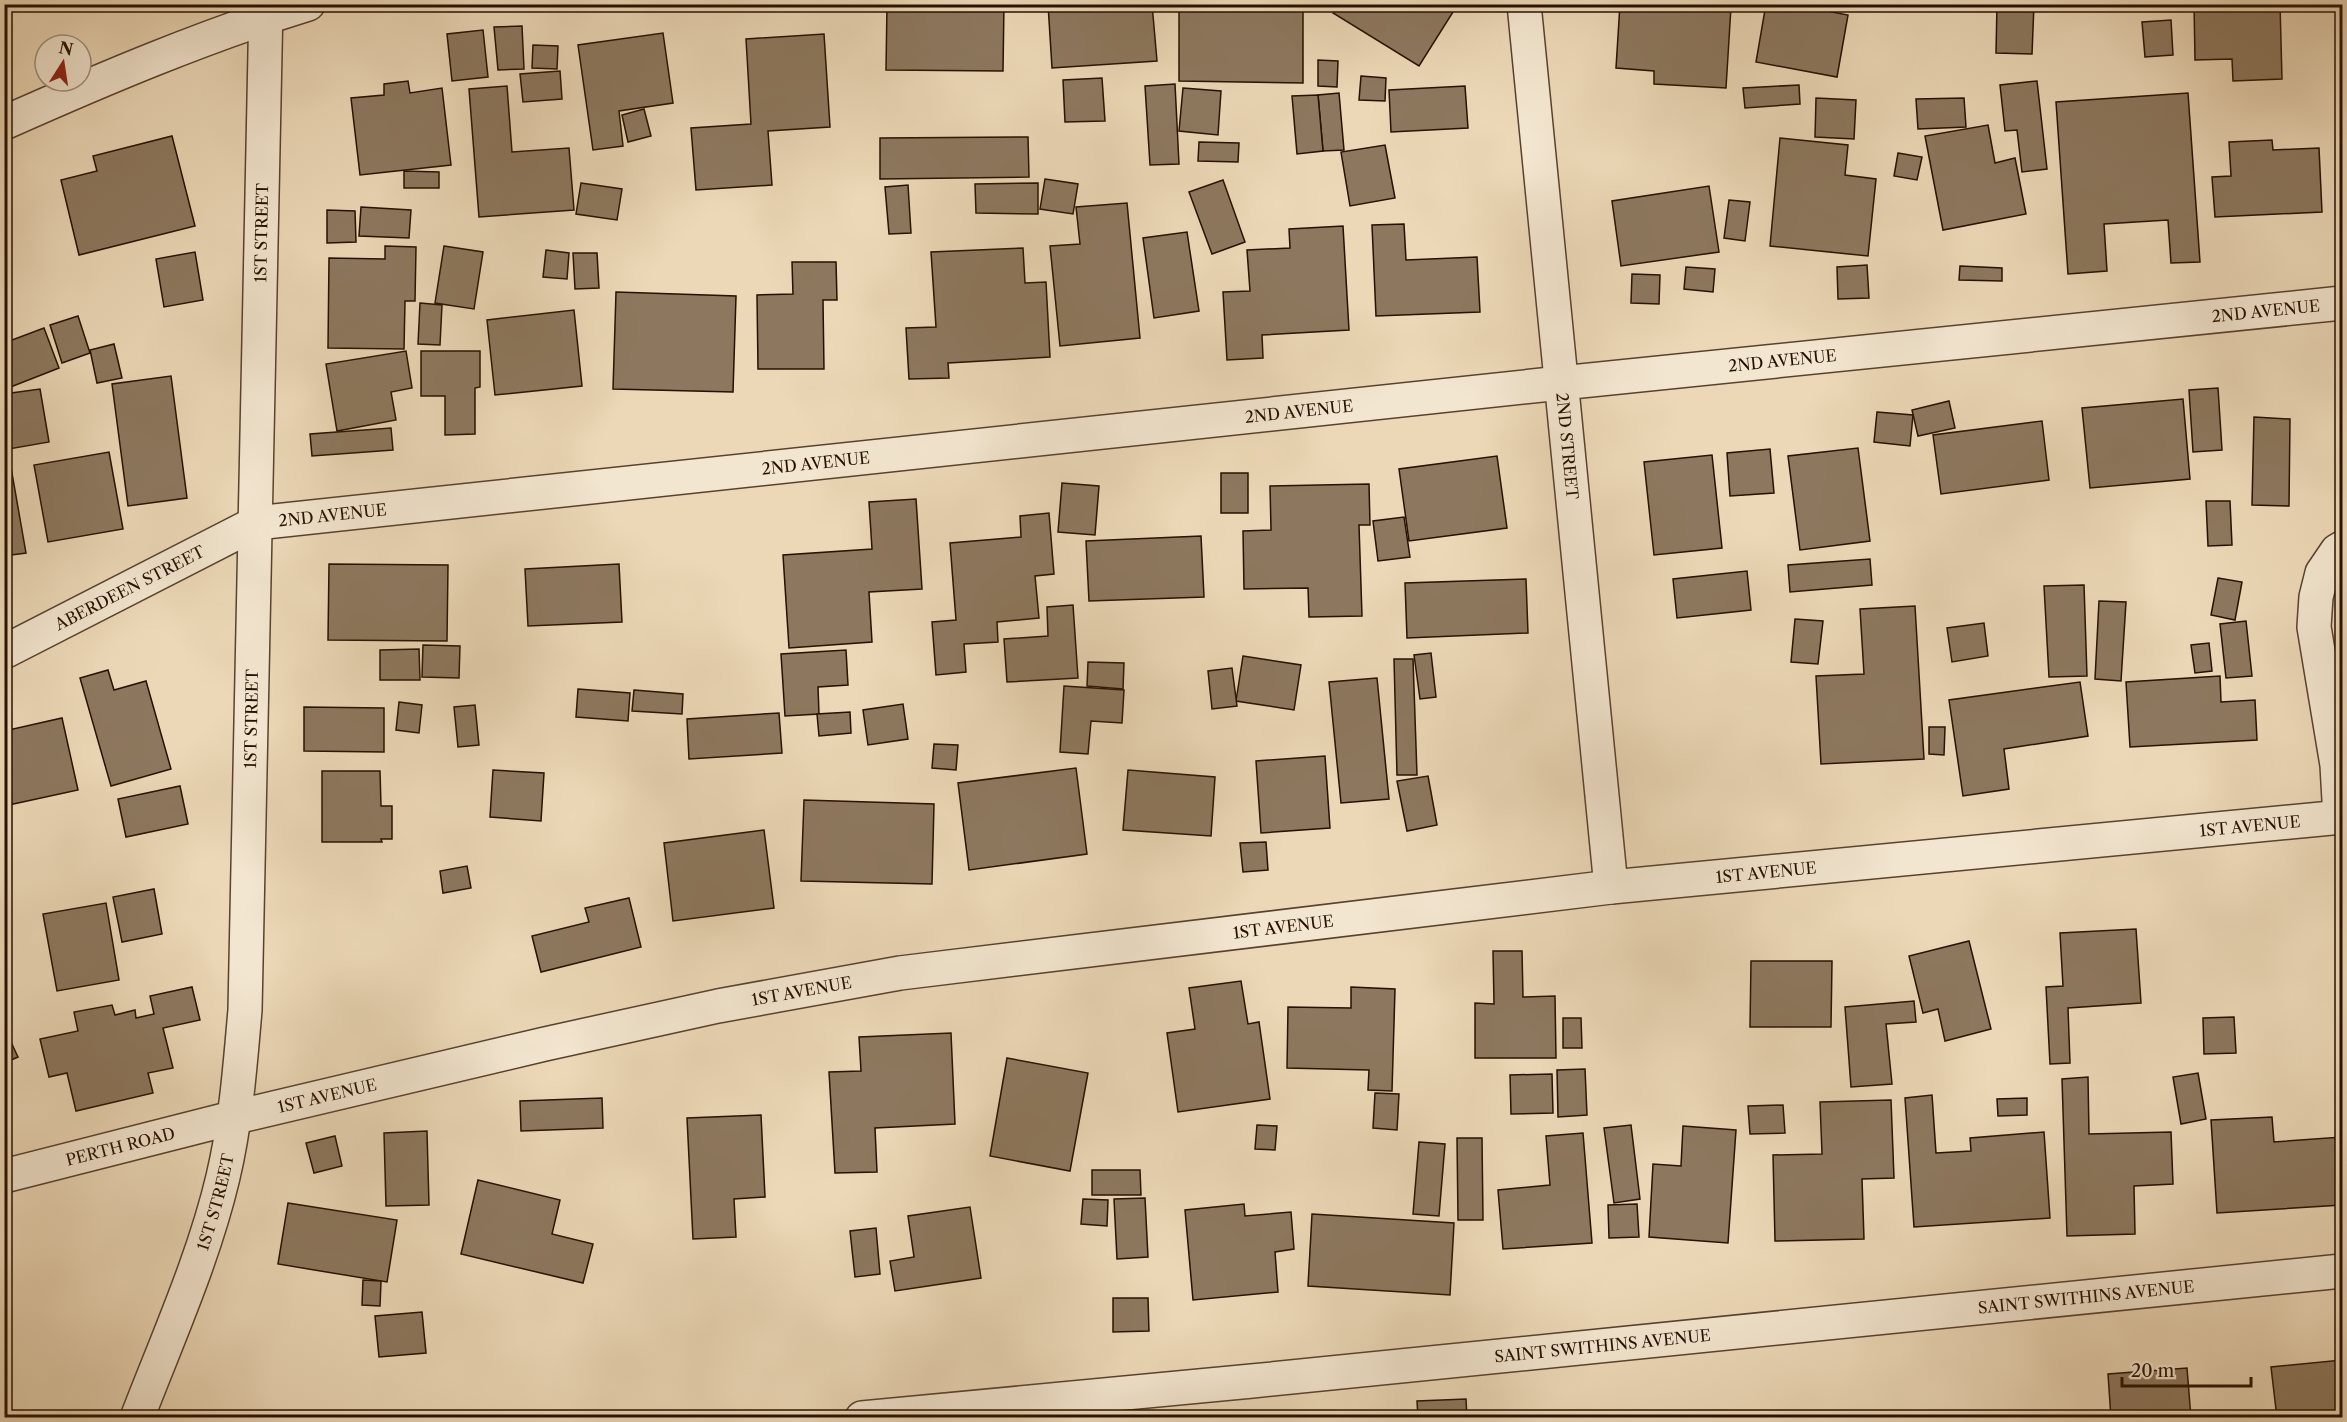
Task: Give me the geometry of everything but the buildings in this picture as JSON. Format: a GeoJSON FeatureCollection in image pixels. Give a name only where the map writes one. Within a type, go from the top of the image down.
{"type":"FeatureCollection","features":[{"type":"Feature","properties":{"kind":"street"},"geometry":{"type":"LineString","coordinates":[[4,123],[266,11],[308,4]]}},
{"type":"Feature","properties":{"kind":"street","name":"2ND STREET"},"geometry":{"type":"LineString","coordinates":[[1524,4],[1611,886]]}},
{"type":"Feature","properties":{"kind":"street","name":"1ST STREET"},"geometry":{"type":"LineString","coordinates":[[137,1418],[206,1236],[236,1118],[245,1010],[266,11]]}},
{"type":"Feature","properties":{"kind":"street","name":"2ND AVENUE"},"geometry":{"type":"LineString","coordinates":[[256,523],[1561,383],[2343,303]]}},
{"type":"Feature","properties":{"kind":"street","name":"ABERDEEN STREET"},"geometry":{"type":"LineString","coordinates":[[4,652],[256,523]]}},
{"type":"Feature","properties":{"kind":"street"},"geometry":{"type":"LineString","coordinates":[[2341,818],[2337,765],[2314,627],[2316,597],[2322,573],[2337,551],[2343,548]]}},
{"type":"Feature","properties":{"kind":"street","name":"1ST AVENUE"},"geometry":{"type":"LineString","coordinates":[[236,1118],[544,1044],[718,1006],[813,987],[912,971],[1611,886],[2341,818]]}},
{"type":"Feature","properties":{"kind":"street","name":"PERTH ROAD"},"geometry":{"type":"LineString","coordinates":[[4,1176],[236,1118]]}},
{"type":"Feature","properties":{"kind":"street","name":"SAINT SWITHINS AVENUE"},"geometry":{"type":"LineString","coordinates":[[862,1418],[2343,1271]]}}]}
